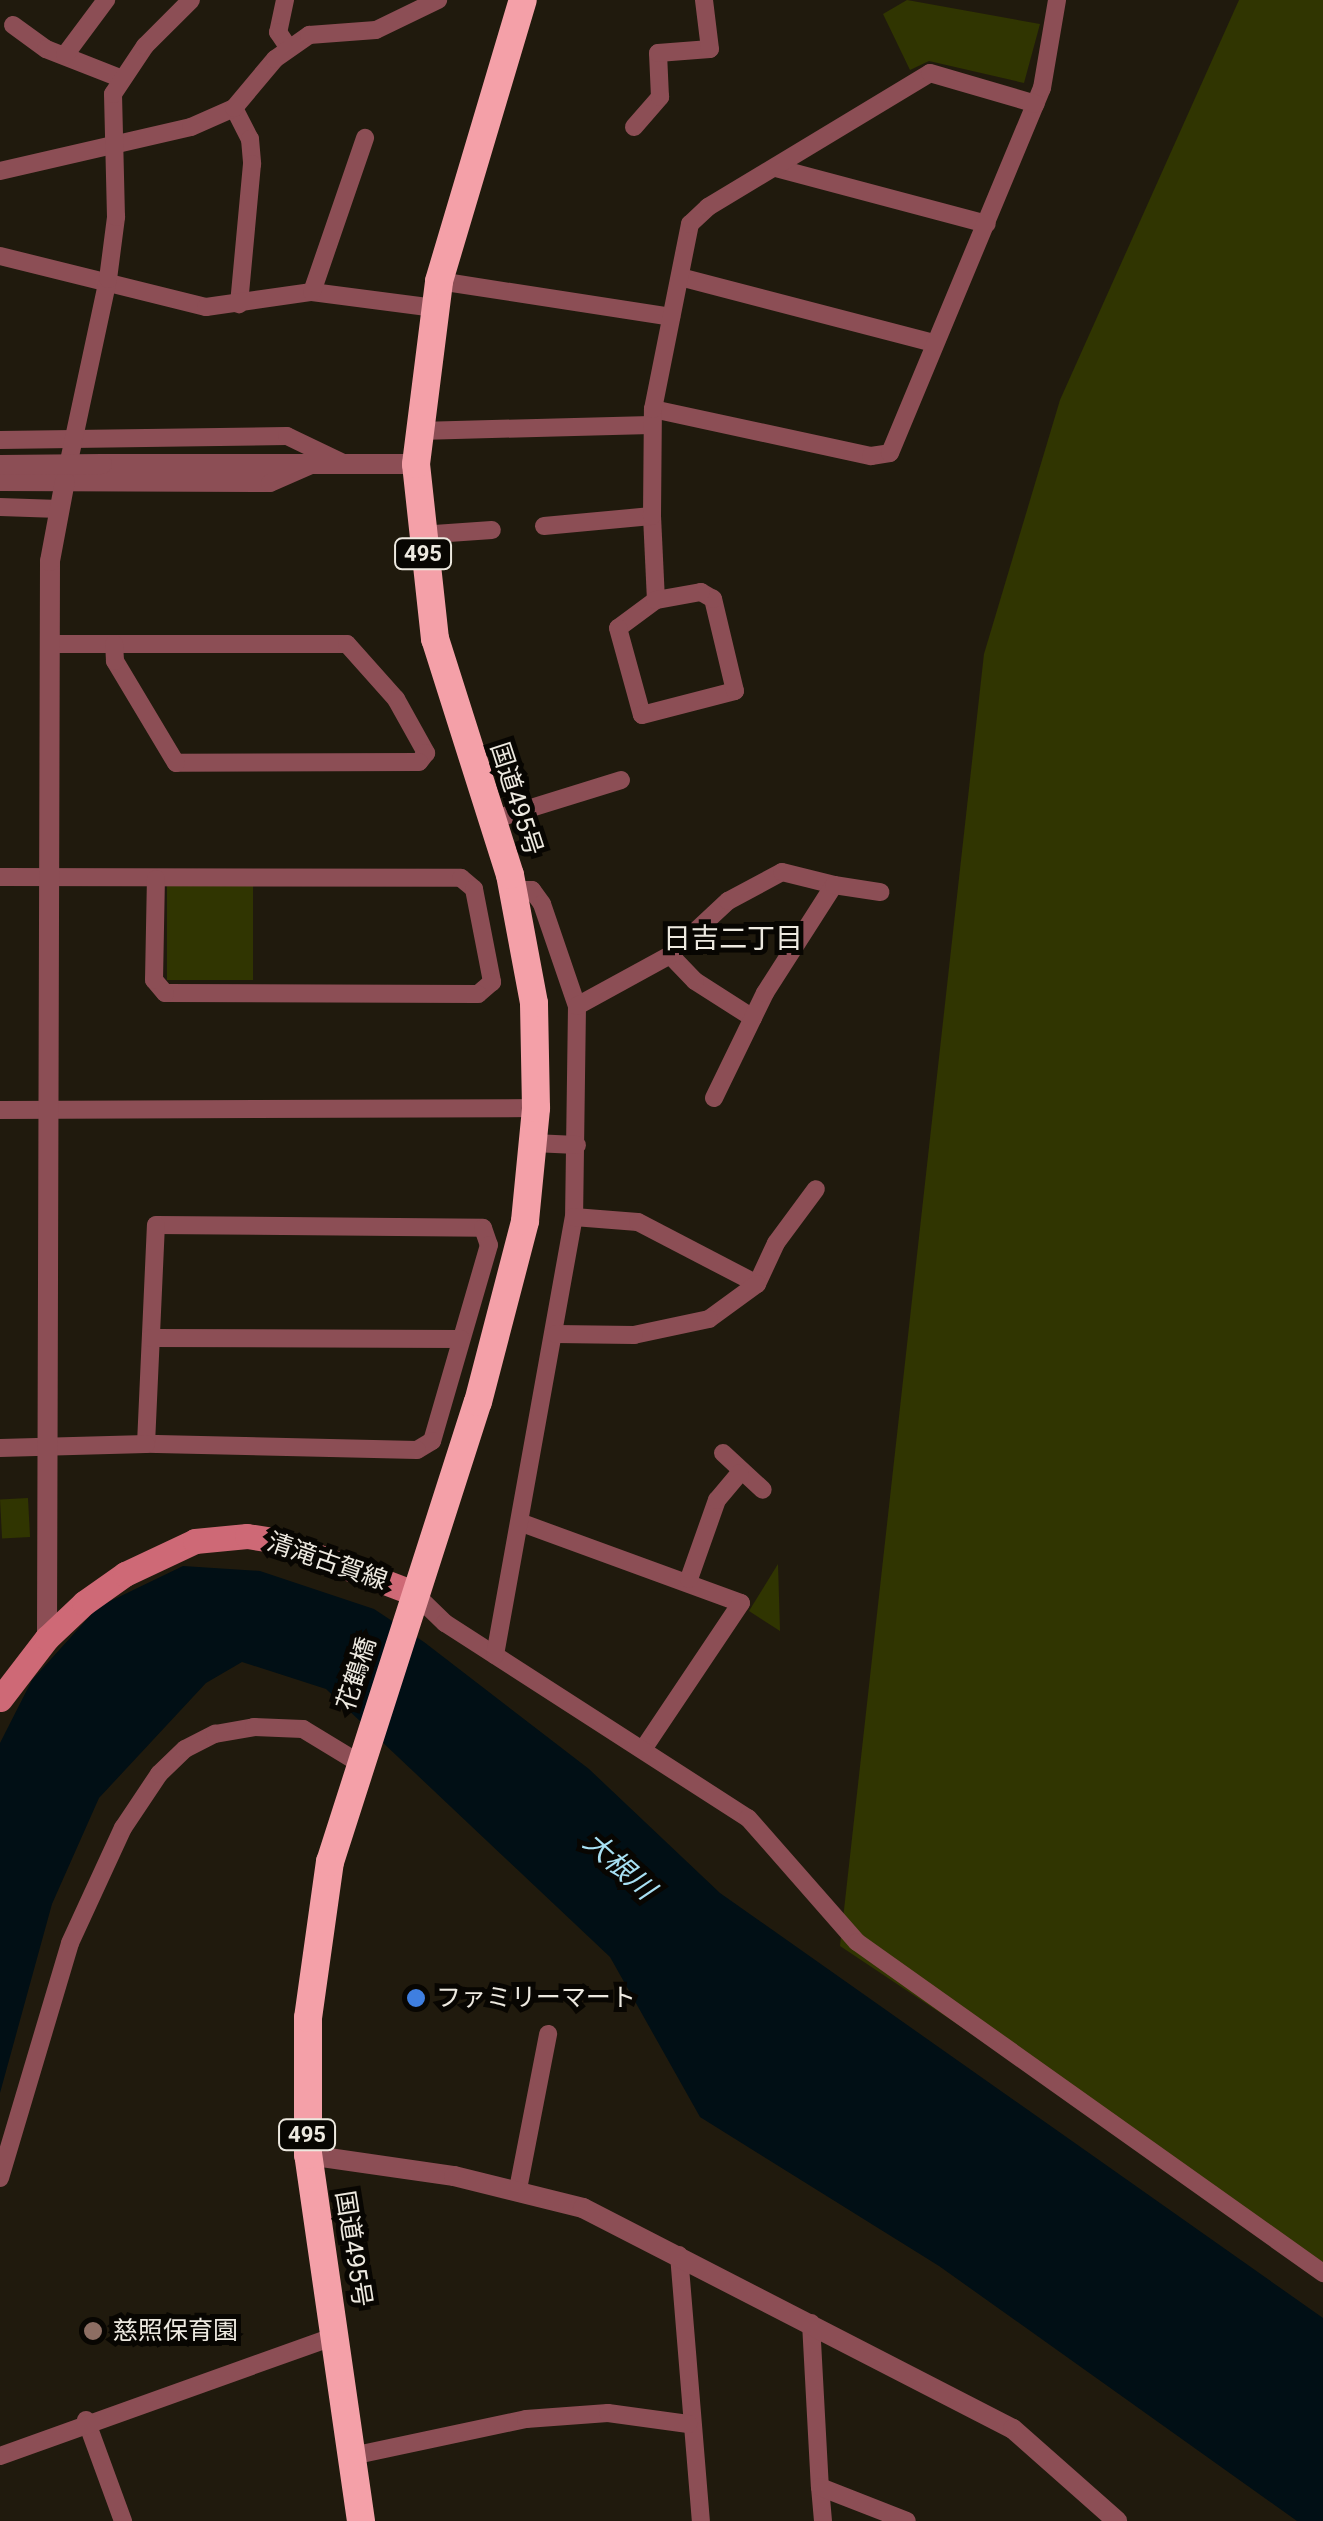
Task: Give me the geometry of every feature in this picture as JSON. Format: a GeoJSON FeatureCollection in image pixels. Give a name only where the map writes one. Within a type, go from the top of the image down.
{"type":"FeatureCollection","features":[{"type":"Feature","properties":{"kind":"highway","name":"国道495号"},"geometry":{"type":"LineString","coordinates":[[411,1604],[506,1309],[536,1108],[534,1003],[514,890],[435,639],[420,535],[416,464],[437,294],[523,0]]}},
{"type":"Feature","properties":{"kind":"highway","name":"花鶴橋"},"geometry":{"type":"LineString","coordinates":[[361,1758],[411,1604]]}},
{"type":"Feature","properties":{"kind":"highway","name":"国道495号"},"geometry":{"type":"LineString","coordinates":[[361,1758],[330,1862],[313,1968],[308,2155],[361,2521]]}},
{"type":"Feature","properties":{"kind":"main road","name":"清滝古賀線"},"geometry":{"type":"LineString","coordinates":[[0,1700],[47,1638],[124,1574],[194,1541],[219,1537],[277,1541],[411,1604]]}},
{"type":"Feature","properties":{"kind":"street"},"geometry":{"type":"LineString","coordinates":[[65,55],[106,0]]}},
{"type":"Feature","properties":{"kind":"street"},"geometry":{"type":"LineString","coordinates":[[47,1638],[50,561],[108,279],[116,218],[112,145],[120,78],[191,0]]}},
{"type":"Feature","properties":{"kind":"street"},"geometry":{"type":"LineString","coordinates":[[284,0],[278,32],[288,48]]}},
{"type":"Feature","properties":{"kind":"street"},"geometry":{"type":"LineString","coordinates":[[0,171],[191,127],[234,108],[288,48],[320,33],[376,30],[409,6],[438,0]]}},
{"type":"Feature","properties":{"kind":"street"},"geometry":{"type":"LineString","coordinates":[[634,127],[660,97],[658,52],[710,49],[704,0]]}},
{"type":"Feature","properties":{"kind":"street"},"geometry":{"type":"LineString","coordinates":[[419,431],[652,417],[871,456],[890,454],[1036,104],[1058,0]]}},
{"type":"Feature","properties":{"kind":"street"},"geometry":{"type":"LineString","coordinates":[[14,25],[65,55],[120,78]]}},
{"type":"Feature","properties":{"kind":"street"},"geometry":{"type":"LineString","coordinates":[[656,600],[652,417],[690,224],[930,73],[1036,104]]}},
{"type":"Feature","properties":{"kind":"street"},"geometry":{"type":"LineString","coordinates":[[234,108],[250,139],[252,164],[239,304]]}},
{"type":"Feature","properties":{"kind":"street"},"geometry":{"type":"LineString","coordinates":[[312,292],[365,138]]}},
{"type":"Feature","properties":{"kind":"street"},"geometry":{"type":"LineString","coordinates":[[776,168],[987,224]]}},
{"type":"Feature","properties":{"kind":"street"},"geometry":{"type":"LineString","coordinates":[[0,256],[108,279],[206,306],[312,292],[437,294],[671,316]]}},
{"type":"Feature","properties":{"kind":"street"},"geometry":{"type":"LineString","coordinates":[[680,277],[934,344]]}},
{"type":"Feature","properties":{"kind":"street"},"geometry":{"type":"LineString","coordinates":[[0,440],[288,436],[342,462]]}},
{"type":"Feature","properties":{"kind":"street"},"geometry":{"type":"LineString","coordinates":[[0,482],[270,482],[318,462]]}},
{"type":"Feature","properties":{"kind":"street"},"geometry":{"type":"LineString","coordinates":[[0,465],[416,464]]}},
{"type":"Feature","properties":{"kind":"street"},"geometry":{"type":"LineString","coordinates":[[0,507],[59,509]]}},
{"type":"Feature","properties":{"kind":"street"},"geometry":{"type":"LineString","coordinates":[[544,526],[652,516]]}},
{"type":"Feature","properties":{"kind":"street"},"geometry":{"type":"LineString","coordinates":[[420,535],[492,530]]}},
{"type":"Feature","properties":{"kind":"street"},"geometry":{"type":"LineString","coordinates":[[701,592],[714,599],[735,691],[642,714],[618,628],[656,600],[701,592]]}},
{"type":"Feature","properties":{"kind":"street"},"geometry":{"type":"LineString","coordinates":[[49,644],[114,644],[347,644],[396,698],[426,754],[419,762],[176,764],[115,661],[114,644]]}},
{"type":"Feature","properties":{"kind":"street"},"geometry":{"type":"LineString","coordinates":[[492,820],[621,780]]}},
{"type":"Feature","properties":{"kind":"street"},"geometry":{"type":"LineString","coordinates":[[577,1006],[670,955],[728,900],[782,872],[880,892]]}},
{"type":"Feature","properties":{"kind":"street"},"geometry":{"type":"LineString","coordinates":[[0,877],[460,878],[474,890],[492,982],[478,994],[165,993],[154,980],[156,879]]}},
{"type":"Feature","properties":{"kind":"street"},"geometry":{"type":"LineString","coordinates":[[714,1098],[753,1018],[834,884]]}},
{"type":"Feature","properties":{"kind":"street"},"geometry":{"type":"LineString","coordinates":[[495,1655],[556,1334],[574,1217],[577,1145],[572,1023],[577,1006],[542,904],[532,890],[514,890]]}},
{"type":"Feature","properties":{"kind":"street"},"geometry":{"type":"LineString","coordinates":[[670,955],[695,981],[753,1018]]}},
{"type":"Feature","properties":{"kind":"street"},"geometry":{"type":"LineString","coordinates":[[0,1110],[536,1108]]}},
{"type":"Feature","properties":{"kind":"street"},"geometry":{"type":"LineString","coordinates":[[533,1143],[577,1145]]}},
{"type":"Feature","properties":{"kind":"street"},"geometry":{"type":"LineString","coordinates":[[556,1334],[634,1336],[709,1319],[757,1284],[776,1243],[816,1190]]}},
{"type":"Feature","properties":{"kind":"street"},"geometry":{"type":"LineString","coordinates":[[574,1217],[638,1222],[757,1284]]}},
{"type":"Feature","properties":{"kind":"street"},"geometry":{"type":"LineString","coordinates":[[0,1448],[146,1444],[417,1450],[432,1441],[489,1245],[483,1228],[156,1225],[146,1444]]}},
{"type":"Feature","properties":{"kind":"street"},"geometry":{"type":"LineString","coordinates":[[151,1338],[462,1340]]}},
{"type":"Feature","properties":{"kind":"street"},"geometry":{"type":"LineString","coordinates":[[722,1453],[763,1490]]}},
{"type":"Feature","properties":{"kind":"street"},"geometry":{"type":"LineString","coordinates":[[688,1579],[717,1500],[740,1473]]}},
{"type":"Feature","properties":{"kind":"street"},"geometry":{"type":"LineString","coordinates":[[522,1523],[688,1579],[741,1603],[644,1748]]}},
{"type":"Feature","properties":{"kind":"street"},"geometry":{"type":"LineString","coordinates":[[411,1604],[644,1748],[748,1818],[857,1942],[1323,2272]]}},
{"type":"Feature","properties":{"kind":"street"},"geometry":{"type":"LineString","coordinates":[[0,2178],[70,1944],[123,1828],[160,1774],[185,1749],[215,1734],[254,1727],[303,1729],[361,1758]]}},
{"type":"Feature","properties":{"kind":"street"},"geometry":{"type":"LineString","coordinates":[[518,2188],[548,2034]]}},
{"type":"Feature","properties":{"kind":"street"},"geometry":{"type":"LineString","coordinates":[[308,2155],[518,2188],[582,2208],[1012,2428],[1117,2521]]}},
{"type":"Feature","properties":{"kind":"street"},"geometry":{"type":"LineString","coordinates":[[678,2255],[688,2424],[701,2521]]}},
{"type":"Feature","properties":{"kind":"street"},"geometry":{"type":"LineString","coordinates":[[811,2323],[823,2521]]}},
{"type":"Feature","properties":{"kind":"street"},"geometry":{"type":"LineString","coordinates":[[0,2456],[86,2420],[336,2336]]}},
{"type":"Feature","properties":{"kind":"street"},"geometry":{"type":"LineString","coordinates":[[352,2456],[526,2418],[608,2413],[688,2424]]}},
{"type":"Feature","properties":{"kind":"street"},"geometry":{"type":"LineString","coordinates":[[86,2420],[123,2521]]}},
{"type":"Feature","properties":{"kind":"street"},"geometry":{"type":"LineString","coordinates":[[820,2487],[907,2521]]}},
{"type":"Feature","properties":{"kind":"green space"},"geometry":{"type":"Polygon","coordinates":[[[907,0],[1040,24],[1024,83],[929,61],[910,70],[883,14],[907,0]]]}},
{"type":"Feature","properties":{"kind":"green space"},"geometry":{"type":"Polygon","coordinates":[[[1239,0],[1323,0],[1323,2268],[840,1946],[984,654],[1060,400],[1239,0]]]}},
{"type":"Feature","properties":{"kind":"green space"},"geometry":{"type":"Polygon","coordinates":[[[167,885],[253,885],[253,980],[167,980],[167,885]]]}},
{"type":"Feature","properties":{"kind":"green space"},"geometry":{"type":"Polygon","coordinates":[[[28,1498],[30,1537],[2,1538],[0,1499],[28,1498]]]}},
{"type":"Feature","properties":{"kind":"green space"},"geometry":{"type":"Polygon","coordinates":[[[778,1564],[780,1631],[749,1611],[778,1564]]]}},
{"type":"Feature","properties":{"kind":"water","name":"大根川"},"geometry":{"type":"Polygon","coordinates":[[[183,1566],[260,1571],[374,1609],[424,1642],[589,1769],[720,1893],[1323,2318],[1323,2521],[1297,2521],[939,2266],[700,2117],[610,1957],[326,1689],[242,1662],[206,1683],[99,1798],[52,1904],[0,2093],[0,1743],[32,1680],[98,1607],[183,1566]]]}},
{"type":"Feature","properties":{"kind":"place","name":"ファミリーマート"},"geometry":{"type":"Point","coordinates":[416,1998]}},
{"type":"Feature","properties":{"kind":"place","name":"慈照保育園"},"geometry":{"type":"Point","coordinates":[93,2331]}},
{"type":"Feature","properties":{"kind":"district","name":"日吉二丁目"},"geometry":{"type":"Point","coordinates":[733,939]}}]}
